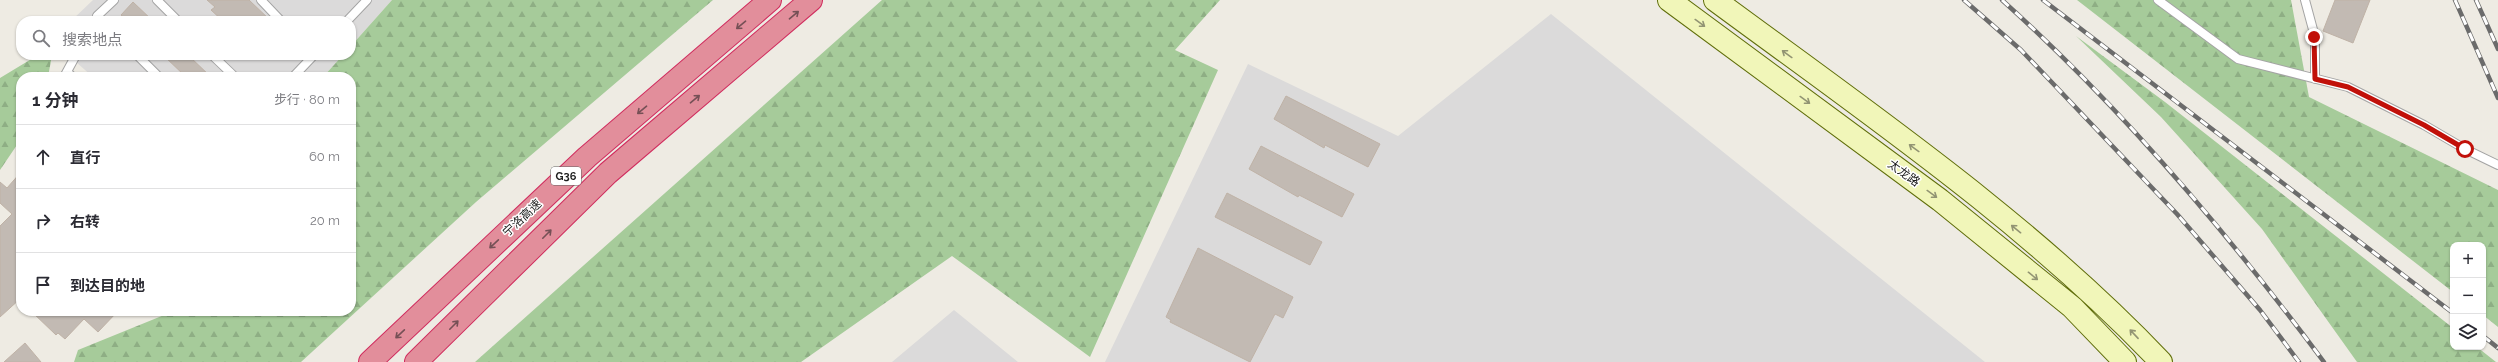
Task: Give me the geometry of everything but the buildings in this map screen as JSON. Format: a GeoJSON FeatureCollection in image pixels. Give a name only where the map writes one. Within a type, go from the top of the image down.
{"type":"FeatureCollection","features":[{"type":"Feature","properties":{"kind":"highway","name":"宁洛高速"},"geometry":{"type":"LineString","coordinates":[[370,362],[587,157],[770,0]]}},
{"type":"Feature","properties":{"kind":"highway","name":"G36"},"geometry":{"type":"LineString","coordinates":[[416,362],[608,173],[811,0]]}},
{"type":"Feature","properties":{"kind":"main road","name":"太龙路"},"geometry":{"type":"LineString","coordinates":[[1669,0],[1940,200],[2072,307],[2125,362]]}},
{"type":"Feature","properties":{"kind":"main road"},"geometry":{"type":"LineString","coordinates":[[1715,0],[1973,193],[2054,261],[2129,328],[2161,362]]}},
{"type":"Feature","properties":{"kind":"lane"},"geometry":{"type":"LineString","coordinates":[[101,16],[114,0]]}},
{"type":"Feature","properties":{"kind":"lane"},"geometry":{"type":"LineString","coordinates":[[157,0],[173,16]]}},
{"type":"Feature","properties":{"kind":"lane"},"geometry":{"type":"LineString","coordinates":[[261,0],[276,16]]}},
{"type":"Feature","properties":{"kind":"lane"},"geometry":{"type":"LineString","coordinates":[[352,16],[367,0]]}},
{"type":"Feature","properties":{"kind":"lane"},"geometry":{"type":"LineString","coordinates":[[2158,0],[2238,59],[2348,87],[2424,125],[2465,149],[2498,165]]}},
{"type":"Feature","properties":{"kind":"lane"},"geometry":{"type":"LineString","coordinates":[[2305,0],[2314,37],[2315,79]]}},
{"type":"Feature","properties":{"kind":"lane"},"geometry":{"type":"LineString","coordinates":[[69,72],[74,60]]}},
{"type":"Feature","properties":{"kind":"lane"},"geometry":{"type":"LineString","coordinates":[[142,60],[154,72]]}},
{"type":"Feature","properties":{"kind":"lane"},"geometry":{"type":"LineString","coordinates":[[217,60],[230,72]]}},
{"type":"Feature","properties":{"kind":"lane"},"geometry":{"type":"LineString","coordinates":[[298,72],[309,60]]}},
{"type":"Feature","properties":{"kind":"shaded area"},"geometry":{"type":"Polygon","coordinates":[[[93,0],[392,0],[356,40],[356,16],[76,16],[93,0]]]}},
{"type":"Feature","properties":{"kind":"shaded area"},"geometry":{"type":"Polygon","coordinates":[[[1551,14],[1985,362],[1105,362],[1248,64],[1398,136],[1551,14]]]}},
{"type":"Feature","properties":{"kind":"shaded area"},"geometry":{"type":"Polygon","coordinates":[[[74,60],[338,60],[328,72],[87,72],[74,60]]]}},
{"type":"Feature","properties":{"kind":"shaded area"},"geometry":{"type":"Polygon","coordinates":[[[954,310],[1018,362],[892,362],[954,310]]]}},
{"type":"Feature","properties":{"kind":"green space"},"geometry":{"type":"Polygon","coordinates":[[[392,0],[713,0],[476,202],[356,312],[356,72],[328,72],[338,60],[356,60],[356,40],[392,0]]]}},
{"type":"Feature","properties":{"kind":"green space"},"geometry":{"type":"Polygon","coordinates":[[[882,0],[1220,0],[1175,50],[1218,70],[1090,357],[952,256],[801,362],[475,362],[882,0]]]}},
{"type":"Feature","properties":{"kind":"green space"},"geometry":{"type":"Polygon","coordinates":[[[2077,0],[2291,0],[2309,97],[2498,190],[2498,327],[2486,317],[2486,242],[2450,242],[2450,290],[2077,0]]]}},
{"type":"Feature","properties":{"kind":"green space"},"geometry":{"type":"Polygon","coordinates":[[[2076,36],[2165,102],[2450,326],[2450,350],[2481,350],[2496,362],[2357,362],[2262,229],[2161,117],[2076,36]]]}},
{"type":"Feature","properties":{"kind":"green space"},"geometry":{"type":"Polygon","coordinates":[[[30,60],[51,60],[49,72],[16,72],[16,146],[0,170],[0,78],[30,60]]]}},
{"type":"Feature","properties":{"kind":"green space"},"geometry":{"type":"Polygon","coordinates":[[[162,316],[351,316],[301,362],[74,362],[78,350],[162,316]]]}},
{"type":"Feature","properties":{"kind":"railway"},"geometry":{"type":"LineString","coordinates":[[1964,0],[2021,50],[2177,214],[2260,310],[2299,362]]}},
{"type":"Feature","properties":{"kind":"railway"},"geometry":{"type":"LineString","coordinates":[[2002,0],[2089,84],[2172,173],[2250,266],[2324,362]]}},
{"type":"Feature","properties":{"kind":"railway"},"geometry":{"type":"LineString","coordinates":[[2043,0],[2450,311]]}},
{"type":"Feature","properties":{"kind":"railway"},"geometry":{"type":"LineString","coordinates":[[2455,0],[2498,98]]}},
{"type":"Feature","properties":{"kind":"railway"},"geometry":{"type":"LineString","coordinates":[[2476,0],[2498,49]]}},
{"type":"Feature","properties":{"kind":"railway"},"geometry":{"type":"LineString","coordinates":[[2486,338],[2498,348]]}},
{"type":"Feature","properties":{"kind":"route"},"geometry":{"type":"LineString","coordinates":[[2314,37],[2315,79],[2348,87],[2424,125],[2465,149]]}}]}
